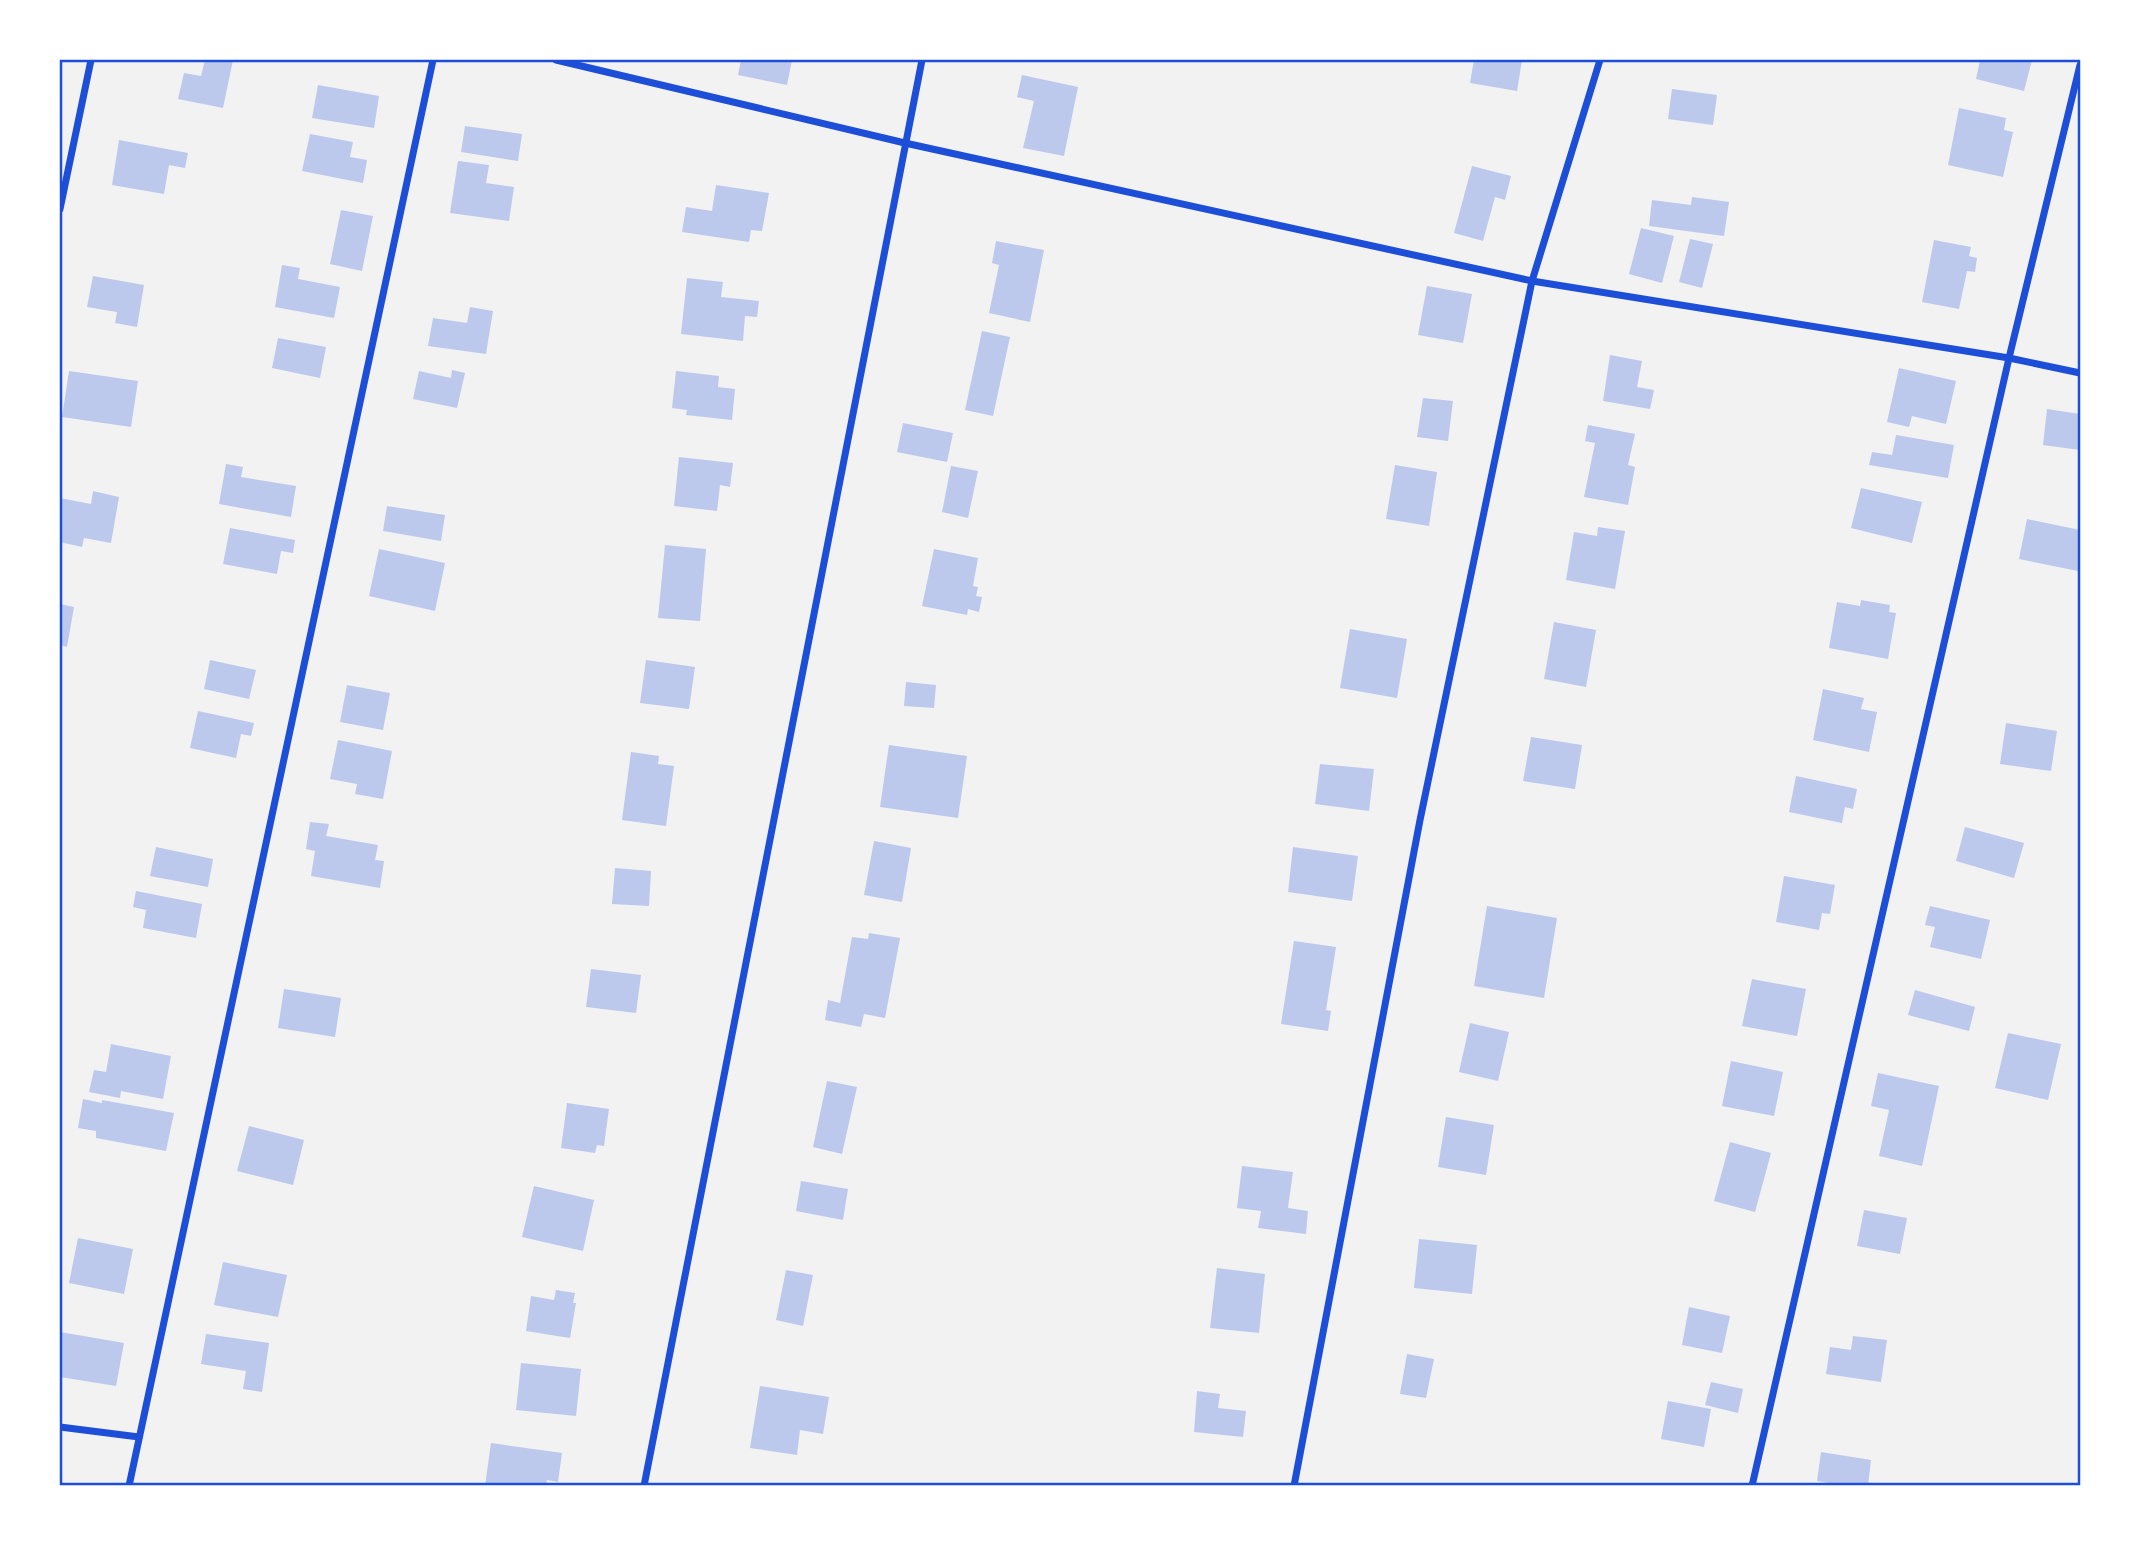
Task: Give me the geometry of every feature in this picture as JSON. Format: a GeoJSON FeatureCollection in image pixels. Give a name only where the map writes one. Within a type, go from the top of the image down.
{"type":"FeatureCollection","features":[{"type":"Feature","properties":{"kind":"street"},"geometry":{"type":"LineString","coordinates":[[60,209],[91,60]]}},
{"type":"Feature","properties":{"kind":"street"},"geometry":{"type":"LineString","coordinates":[[129,1486],[433,60]]}},
{"type":"Feature","properties":{"kind":"street"},"geometry":{"type":"LineString","coordinates":[[556,60],[905,143],[1532,281],[2009,358],[2081,373]]}},
{"type":"Feature","properties":{"kind":"street"},"geometry":{"type":"LineString","coordinates":[[644,1486],[922,60]]}},
{"type":"Feature","properties":{"kind":"street"},"geometry":{"type":"LineString","coordinates":[[1294,1486],[1420,820],[1532,281],[1600,60]]}},
{"type":"Feature","properties":{"kind":"street"},"geometry":{"type":"LineString","coordinates":[[1752,1486],[2009,358],[2081,65]]}},
{"type":"Feature","properties":{"kind":"street"},"geometry":{"type":"LineString","coordinates":[[60,1427],[139,1437]]}},
{"type":"Feature","properties":{"kind":"building"},"geometry":{"type":"Polygon","coordinates":[[[205,60],[233,60],[223,108],[178,99],[184,73],[201,76],[205,60]]]}},
{"type":"Feature","properties":{"kind":"building"},"geometry":{"type":"Polygon","coordinates":[[[741,60],[792,60],[787,85],[738,75],[741,60]]]}},
{"type":"Feature","properties":{"kind":"building"},"geometry":{"type":"Polygon","coordinates":[[[1474,60],[1522,60],[1517,91],[1470,83],[1474,60]]]}},
{"type":"Feature","properties":{"kind":"building"},"geometry":{"type":"Polygon","coordinates":[[[1980,60],[2032,60],[2024,91],[1976,79],[1980,60]]]}},
{"type":"Feature","properties":{"kind":"building"},"geometry":{"type":"Polygon","coordinates":[[[1022,75],[1078,87],[1064,156],[1023,148],[1034,101],[1017,97],[1022,75]]]}},
{"type":"Feature","properties":{"kind":"building"},"geometry":{"type":"Polygon","coordinates":[[[318,85],[379,96],[374,128],[312,118],[318,85]]]}},
{"type":"Feature","properties":{"kind":"building"},"geometry":{"type":"Polygon","coordinates":[[[1672,89],[1717,95],[1713,125],[1668,119],[1672,89]]]}},
{"type":"Feature","properties":{"kind":"building"},"geometry":{"type":"Polygon","coordinates":[[[1959,108],[2006,118],[2004,130],[2013,132],[2003,177],[1948,165],[1959,108]]]}},
{"type":"Feature","properties":{"kind":"building"},"geometry":{"type":"Polygon","coordinates":[[[465,126],[522,134],[518,161],[461,152],[465,126]]]}},
{"type":"Feature","properties":{"kind":"building"},"geometry":{"type":"Polygon","coordinates":[[[310,134],[353,142],[350,157],[367,160],[363,183],[302,171],[310,134]]]}},
{"type":"Feature","properties":{"kind":"building"},"geometry":{"type":"Polygon","coordinates":[[[119,140],[188,153],[185,168],[169,165],[164,194],[112,185],[119,140]]]}},
{"type":"Feature","properties":{"kind":"building"},"geometry":{"type":"Polygon","coordinates":[[[458,161],[489,165],[486,183],[514,187],[509,221],[450,213],[458,161]]]}},
{"type":"Feature","properties":{"kind":"building"},"geometry":{"type":"Polygon","coordinates":[[[1472,166],[1511,176],[1505,200],[1495,197],[1483,241],[1454,233],[1472,166]]]}},
{"type":"Feature","properties":{"kind":"building"},"geometry":{"type":"Polygon","coordinates":[[[716,185],[769,193],[762,231],[751,230],[749,242],[682,232],[686,207],[712,211],[716,185]]]}},
{"type":"Feature","properties":{"kind":"building"},"geometry":{"type":"Polygon","coordinates":[[[1692,197],[1729,202],[1724,236],[1649,226],[1652,200],[1691,205],[1692,197]]]}},
{"type":"Feature","properties":{"kind":"building"},"geometry":{"type":"Polygon","coordinates":[[[341,210],[373,216],[362,271],[330,264],[341,210]]]}},
{"type":"Feature","properties":{"kind":"building"},"geometry":{"type":"Polygon","coordinates":[[[1641,228],[1674,236],[1662,283],[1629,274],[1641,228]]]}},
{"type":"Feature","properties":{"kind":"building"},"geometry":{"type":"Polygon","coordinates":[[[1690,239],[1713,244],[1702,288],[1679,282],[1690,239]]]}},
{"type":"Feature","properties":{"kind":"building"},"geometry":{"type":"Polygon","coordinates":[[[1934,240],[1971,247],[1969,256],[1977,258],[1975,272],[1967,271],[1959,309],[1922,302],[1934,240]]]}},
{"type":"Feature","properties":{"kind":"building"},"geometry":{"type":"Polygon","coordinates":[[[996,241],[1044,250],[1030,322],[989,313],[999,265],[992,263],[996,241]]]}},
{"type":"Feature","properties":{"kind":"building"},"geometry":{"type":"Polygon","coordinates":[[[282,265],[300,268],[298,279],[340,287],[334,318],[275,307],[282,265]]]}},
{"type":"Feature","properties":{"kind":"building"},"geometry":{"type":"Polygon","coordinates":[[[93,276],[144,285],[137,327],[115,323],[117,312],[87,307],[93,276]]]}},
{"type":"Feature","properties":{"kind":"building"},"geometry":{"type":"Polygon","coordinates":[[[687,278],[723,282],[721,297],[759,301],[757,317],[745,316],[743,341],[681,334],[687,278]]]}},
{"type":"Feature","properties":{"kind":"building"},"geometry":{"type":"Polygon","coordinates":[[[1427,286],[1472,294],[1463,343],[1418,335],[1427,286]]]}},
{"type":"Feature","properties":{"kind":"building"},"geometry":{"type":"Polygon","coordinates":[[[470,307],[493,311],[486,354],[428,346],[433,318],[467,323],[470,307]]]}},
{"type":"Feature","properties":{"kind":"building"},"geometry":{"type":"Polygon","coordinates":[[[982,331],[1010,337],[993,416],[965,410],[982,331]]]}},
{"type":"Feature","properties":{"kind":"building"},"geometry":{"type":"Polygon","coordinates":[[[278,338],[326,347],[320,378],[272,368],[278,338]]]}},
{"type":"Feature","properties":{"kind":"building"},"geometry":{"type":"Polygon","coordinates":[[[1610,355],[1642,361],[1637,387],[1654,390],[1650,409],[1603,401],[1610,355]]]}},
{"type":"Feature","properties":{"kind":"building"},"geometry":{"type":"Polygon","coordinates":[[[1899,368],[1956,381],[1946,424],[1912,416],[1909,427],[1887,422],[1899,368]]]}},
{"type":"Feature","properties":{"kind":"building"},"geometry":{"type":"Polygon","coordinates":[[[452,370],[465,373],[457,408],[413,399],[419,371],[451,378],[452,370]]]}},
{"type":"Feature","properties":{"kind":"building"},"geometry":{"type":"Polygon","coordinates":[[[69,371],[138,381],[131,427],[62,417],[69,371]]]}},
{"type":"Feature","properties":{"kind":"building"},"geometry":{"type":"Polygon","coordinates":[[[676,371],[719,376],[718,387],[735,389],[732,420],[686,415],[687,410],[672,408],[676,371]]]}},
{"type":"Feature","properties":{"kind":"building"},"geometry":{"type":"Polygon","coordinates":[[[1423,398],[1453,401],[1448,441],[1417,437],[1423,398]]]}},
{"type":"Feature","properties":{"kind":"building"},"geometry":{"type":"Polygon","coordinates":[[[2047,409],[2080,414],[2080,450],[2043,445],[2047,409]]]}},
{"type":"Feature","properties":{"kind":"building"},"geometry":{"type":"Polygon","coordinates":[[[903,423],[953,433],[947,462],[897,452],[903,423]]]}},
{"type":"Feature","properties":{"kind":"building"},"geometry":{"type":"Polygon","coordinates":[[[1588,425],[1635,434],[1628,465],[1635,467],[1628,505],[1584,497],[1595,443],[1585,441],[1588,425]]]}},
{"type":"Feature","properties":{"kind":"building"},"geometry":{"type":"Polygon","coordinates":[[[1896,435],[1954,445],[1948,478],[1869,465],[1872,452],[1892,455],[1896,435]]]}},
{"type":"Feature","properties":{"kind":"building"},"geometry":{"type":"Polygon","coordinates":[[[679,457],[733,463],[730,487],[720,485],[717,511],[674,506],[679,457]]]}},
{"type":"Feature","properties":{"kind":"building"},"geometry":{"type":"Polygon","coordinates":[[[226,464],[243,467],[241,477],[296,486],[291,517],[219,504],[226,464]]]}},
{"type":"Feature","properties":{"kind":"building"},"geometry":{"type":"Polygon","coordinates":[[[1395,465],[1437,472],[1429,526],[1386,519],[1395,465]]]}},
{"type":"Feature","properties":{"kind":"building"},"geometry":{"type":"Polygon","coordinates":[[[951,466],[978,471],[968,518],[942,512],[951,466]]]}},
{"type":"Feature","properties":{"kind":"building"},"geometry":{"type":"Polygon","coordinates":[[[1861,488],[1922,502],[1912,543],[1851,528],[1861,488]]]}},
{"type":"Feature","properties":{"kind":"building"},"geometry":{"type":"Polygon","coordinates":[[[93,491],[119,497],[111,543],[84,538],[82,547],[60,542],[60,498],[91,504],[93,491]]]}},
{"type":"Feature","properties":{"kind":"building"},"geometry":{"type":"Polygon","coordinates":[[[387,506],[445,515],[441,541],[383,531],[387,506]]]}},
{"type":"Feature","properties":{"kind":"building"},"geometry":{"type":"Polygon","coordinates":[[[2027,519],[2080,530],[2078,571],[2019,559],[2027,519]]]}},
{"type":"Feature","properties":{"kind":"building"},"geometry":{"type":"Polygon","coordinates":[[[1598,527],[1625,531],[1615,589],[1566,580],[1574,532],[1597,536],[1598,527]]]}},
{"type":"Feature","properties":{"kind":"building"},"geometry":{"type":"Polygon","coordinates":[[[230,528],[295,540],[293,553],[281,551],[277,574],[223,564],[230,528]]]}},
{"type":"Feature","properties":{"kind":"building"},"geometry":{"type":"Polygon","coordinates":[[[665,545],[706,549],[700,621],[658,618],[665,545]]]}},
{"type":"Feature","properties":{"kind":"building"},"geometry":{"type":"Polygon","coordinates":[[[379,549],[445,563],[435,611],[369,596],[379,549]]]}},
{"type":"Feature","properties":{"kind":"building"},"geometry":{"type":"Polygon","coordinates":[[[934,549],[978,558],[973,586],[978,587],[976,596],[982,597],[979,612],[968,609],[967,615],[922,606],[934,549]]]}},
{"type":"Feature","properties":{"kind":"building"},"geometry":{"type":"Polygon","coordinates":[[[1861,600],[1890,605],[1889,612],[1896,613],[1888,659],[1829,648],[1837,602],[1860,606],[1861,600]]]}},
{"type":"Feature","properties":{"kind":"building"},"geometry":{"type":"Polygon","coordinates":[[[60,604],[74,607],[67,647],[60,645],[60,604]]]}},
{"type":"Feature","properties":{"kind":"building"},"geometry":{"type":"Polygon","coordinates":[[[1554,622],[1596,630],[1586,687],[1544,679],[1554,622]]]}},
{"type":"Feature","properties":{"kind":"building"},"geometry":{"type":"Polygon","coordinates":[[[1350,629],[1407,639],[1397,698],[1340,688],[1350,629]]]}},
{"type":"Feature","properties":{"kind":"building"},"geometry":{"type":"Polygon","coordinates":[[[210,660],[256,670],[249,699],[204,689],[210,660]]]}},
{"type":"Feature","properties":{"kind":"building"},"geometry":{"type":"Polygon","coordinates":[[[646,660],[695,667],[689,709],[640,703],[646,660]]]}},
{"type":"Feature","properties":{"kind":"building"},"geometry":{"type":"Polygon","coordinates":[[[906,682],[936,685],[934,708],[904,706],[906,682]]]}},
{"type":"Feature","properties":{"kind":"building"},"geometry":{"type":"Polygon","coordinates":[[[347,685],[390,693],[383,730],[340,722],[347,685]]]}},
{"type":"Feature","properties":{"kind":"building"},"geometry":{"type":"Polygon","coordinates":[[[1823,689],[1864,698],[1861,709],[1877,712],[1869,752],[1813,740],[1823,689]]]}},
{"type":"Feature","properties":{"kind":"building"},"geometry":{"type":"Polygon","coordinates":[[[198,711],[254,723],[251,736],[241,734],[236,758],[190,748],[198,711]]]}},
{"type":"Feature","properties":{"kind":"building"},"geometry":{"type":"Polygon","coordinates":[[[2006,723],[2057,731],[2051,771],[2000,764],[2006,723]]]}},
{"type":"Feature","properties":{"kind":"building"},"geometry":{"type":"Polygon","coordinates":[[[1531,737],[1582,745],[1575,789],[1523,781],[1531,737]]]}},
{"type":"Feature","properties":{"kind":"building"},"geometry":{"type":"Polygon","coordinates":[[[338,740],[392,751],[383,799],[355,794],[357,784],[330,779],[338,740]]]}},
{"type":"Feature","properties":{"kind":"building"},"geometry":{"type":"Polygon","coordinates":[[[889,745],[967,756],[958,818],[880,807],[889,745]]]}},
{"type":"Feature","properties":{"kind":"building"},"geometry":{"type":"Polygon","coordinates":[[[631,752],[659,756],[658,764],[674,766],[666,826],[622,820],[631,752]]]}},
{"type":"Feature","properties":{"kind":"building"},"geometry":{"type":"Polygon","coordinates":[[[1320,764],[1374,769],[1369,811],[1315,804],[1320,764]]]}},
{"type":"Feature","properties":{"kind":"building"},"geometry":{"type":"Polygon","coordinates":[[[1796,776],[1857,789],[1853,809],[1845,807],[1842,823],[1789,812],[1796,776]]]}},
{"type":"Feature","properties":{"kind":"building"},"geometry":{"type":"Polygon","coordinates":[[[310,822],[329,824],[326,836],[378,845],[375,860],[384,861],[380,888],[311,876],[315,851],[306,849],[310,822]]]}},
{"type":"Feature","properties":{"kind":"building"},"geometry":{"type":"Polygon","coordinates":[[[1965,827],[2024,843],[2014,878],[1956,861],[1965,827]]]}},
{"type":"Feature","properties":{"kind":"building"},"geometry":{"type":"Polygon","coordinates":[[[874,841],[911,848],[902,902],[864,895],[874,841]]]}},
{"type":"Feature","properties":{"kind":"building"},"geometry":{"type":"Polygon","coordinates":[[[156,847],[213,859],[208,887],[150,876],[156,847]]]}},
{"type":"Feature","properties":{"kind":"building"},"geometry":{"type":"Polygon","coordinates":[[[1293,847],[1358,856],[1352,901],[1288,892],[1293,847]]]}},
{"type":"Feature","properties":{"kind":"building"},"geometry":{"type":"Polygon","coordinates":[[[615,868],[651,871],[649,906],[612,904],[615,868]]]}},
{"type":"Feature","properties":{"kind":"building"},"geometry":{"type":"Polygon","coordinates":[[[1784,876],[1835,885],[1830,914],[1822,913],[1819,930],[1776,922],[1784,876]]]}},
{"type":"Feature","properties":{"kind":"building"},"geometry":{"type":"Polygon","coordinates":[[[136,891],[202,904],[196,938],[143,928],[146,910],[133,907],[136,891]]]}},
{"type":"Feature","properties":{"kind":"building"},"geometry":{"type":"Polygon","coordinates":[[[1487,906],[1557,918],[1544,998],[1474,986],[1487,906]]]}},
{"type":"Feature","properties":{"kind":"building"},"geometry":{"type":"Polygon","coordinates":[[[1930,906],[1990,920],[1981,959],[1930,947],[1935,927],[1925,925],[1930,906]]]}},
{"type":"Feature","properties":{"kind":"building"},"geometry":{"type":"Polygon","coordinates":[[[869,933],[900,938],[885,1018],[864,1014],[861,1027],[825,1020],[828,1000],[840,1003],[852,937],[868,939],[869,933]]]}},
{"type":"Feature","properties":{"kind":"building"},"geometry":{"type":"Polygon","coordinates":[[[1294,941],[1336,947],[1326,1010],[1331,1011],[1328,1031],[1281,1024],[1294,941]]]}},
{"type":"Feature","properties":{"kind":"building"},"geometry":{"type":"Polygon","coordinates":[[[591,969],[641,975],[636,1013],[586,1007],[591,969]]]}},
{"type":"Feature","properties":{"kind":"building"},"geometry":{"type":"Polygon","coordinates":[[[1752,979],[1806,989],[1797,1036],[1742,1026],[1752,979]]]}},
{"type":"Feature","properties":{"kind":"building"},"geometry":{"type":"Polygon","coordinates":[[[284,989],[341,998],[335,1037],[278,1028],[284,989]]]}},
{"type":"Feature","properties":{"kind":"building"},"geometry":{"type":"Polygon","coordinates":[[[1915,990],[1975,1007],[1969,1031],[1908,1015],[1915,990]]]}},
{"type":"Feature","properties":{"kind":"building"},"geometry":{"type":"Polygon","coordinates":[[[1470,1023],[1509,1032],[1498,1081],[1459,1072],[1470,1023]]]}},
{"type":"Feature","properties":{"kind":"building"},"geometry":{"type":"Polygon","coordinates":[[[2008,1033],[2061,1044],[2048,1100],[1995,1088],[2008,1033]]]}},
{"type":"Feature","properties":{"kind":"building"},"geometry":{"type":"Polygon","coordinates":[[[111,1044],[171,1056],[163,1099],[121,1091],[120,1098],[89,1092],[94,1070],[106,1072],[111,1044]]]}},
{"type":"Feature","properties":{"kind":"building"},"geometry":{"type":"Polygon","coordinates":[[[1731,1061],[1783,1072],[1774,1116],[1722,1106],[1731,1061]]]}},
{"type":"Feature","properties":{"kind":"building"},"geometry":{"type":"Polygon","coordinates":[[[1878,1073],[1939,1086],[1922,1166],[1879,1156],[1889,1110],[1871,1106],[1878,1073]]]}},
{"type":"Feature","properties":{"kind":"building"},"geometry":{"type":"Polygon","coordinates":[[[827,1081],[857,1087],[842,1154],[813,1147],[827,1081]]]}},
{"type":"Feature","properties":{"kind":"building"},"geometry":{"type":"Polygon","coordinates":[[[83,1099],[174,1113],[166,1151],[96,1138],[96,1131],[78,1128],[83,1099]]]}},
{"type":"Feature","properties":{"kind":"building"},"geometry":{"type":"Polygon","coordinates":[[[567,1103],[609,1109],[604,1146],[597,1145],[595,1153],[561,1148],[567,1103]]]}},
{"type":"Feature","properties":{"kind":"building"},"geometry":{"type":"Polygon","coordinates":[[[1446,1117],[1494,1125],[1486,1175],[1438,1167],[1446,1117]]]}},
{"type":"Feature","properties":{"kind":"building"},"geometry":{"type":"Polygon","coordinates":[[[249,1126],[304,1140],[293,1185],[237,1171],[249,1126]]]}},
{"type":"Feature","properties":{"kind":"building"},"geometry":{"type":"Polygon","coordinates":[[[1730,1142],[1771,1153],[1755,1212],[1714,1201],[1730,1142]]]}},
{"type":"Feature","properties":{"kind":"building"},"geometry":{"type":"Polygon","coordinates":[[[1242,1166],[1293,1172],[1288,1208],[1308,1211],[1306,1234],[1258,1228],[1261,1211],[1237,1208],[1242,1166]]]}},
{"type":"Feature","properties":{"kind":"building"},"geometry":{"type":"Polygon","coordinates":[[[801,1181],[848,1189],[843,1220],[796,1211],[801,1181]]]}},
{"type":"Feature","properties":{"kind":"building"},"geometry":{"type":"Polygon","coordinates":[[[534,1186],[594,1200],[583,1251],[522,1237],[534,1186]]]}},
{"type":"Feature","properties":{"kind":"building"},"geometry":{"type":"Polygon","coordinates":[[[1864,1210],[1907,1218],[1900,1254],[1857,1246],[1864,1210]]]}},
{"type":"Feature","properties":{"kind":"building"},"geometry":{"type":"Polygon","coordinates":[[[78,1238],[133,1249],[124,1294],[69,1283],[78,1238]]]}},
{"type":"Feature","properties":{"kind":"building"},"geometry":{"type":"Polygon","coordinates":[[[1419,1239],[1477,1245],[1472,1294],[1414,1288],[1419,1239]]]}},
{"type":"Feature","properties":{"kind":"building"},"geometry":{"type":"Polygon","coordinates":[[[223,1262],[287,1275],[278,1317],[214,1305],[223,1262]]]}},
{"type":"Feature","properties":{"kind":"building"},"geometry":{"type":"Polygon","coordinates":[[[1217,1268],[1265,1274],[1259,1333],[1210,1328],[1217,1268]]]}},
{"type":"Feature","properties":{"kind":"building"},"geometry":{"type":"Polygon","coordinates":[[[786,1270],[813,1275],[803,1326],[776,1320],[786,1270]]]}},
{"type":"Feature","properties":{"kind":"building"},"geometry":{"type":"Polygon","coordinates":[[[556,1290],[575,1293],[570,1338],[526,1331],[531,1296],[554,1300],[556,1290]]]}},
{"type":"Feature","properties":{"kind":"building"},"geometry":{"type":"Polygon","coordinates":[[[1689,1307],[1730,1316],[1722,1353],[1682,1345],[1689,1307]]]}},
{"type":"Feature","properties":{"kind":"building"},"geometry":{"type":"Polygon","coordinates":[[[60,1332],[124,1343],[116,1386],[60,1377],[60,1332]]]}},
{"type":"Feature","properties":{"kind":"building"},"geometry":{"type":"Polygon","coordinates":[[[206,1334],[269,1343],[262,1392],[243,1389],[246,1371],[201,1364],[206,1334]]]}},
{"type":"Feature","properties":{"kind":"building"},"geometry":{"type":"Polygon","coordinates":[[[1853,1336],[1887,1340],[1881,1382],[1826,1374],[1830,1347],[1851,1350],[1853,1336]]]}},
{"type":"Feature","properties":{"kind":"building"},"geometry":{"type":"Polygon","coordinates":[[[1407,1354],[1434,1359],[1426,1398],[1400,1394],[1407,1354]]]}},
{"type":"Feature","properties":{"kind":"building"},"geometry":{"type":"Polygon","coordinates":[[[521,1363],[581,1369],[576,1416],[516,1410],[521,1363]]]}},
{"type":"Feature","properties":{"kind":"building"},"geometry":{"type":"Polygon","coordinates":[[[1711,1382],[1743,1389],[1738,1413],[1705,1405],[1711,1382]]]}},
{"type":"Feature","properties":{"kind":"building"},"geometry":{"type":"Polygon","coordinates":[[[760,1386],[829,1397],[823,1434],[800,1430],[797,1455],[750,1448],[760,1386]]]}},
{"type":"Feature","properties":{"kind":"building"},"geometry":{"type":"Polygon","coordinates":[[[1197,1391],[1220,1394],[1218,1408],[1246,1411],[1243,1437],[1194,1432],[1197,1391]]]}},
{"type":"Feature","properties":{"kind":"building"},"geometry":{"type":"Polygon","coordinates":[[[1668,1401],[1711,1409],[1704,1447],[1661,1439],[1668,1401]]]}},
{"type":"Feature","properties":{"kind":"building"},"geometry":{"type":"Polygon","coordinates":[[[491,1443],[562,1453],[558,1482],[547,1480],[546,1486],[485,1486],[491,1443]]]}},
{"type":"Feature","properties":{"kind":"building"},"geometry":{"type":"Polygon","coordinates":[[[1821,1452],[1871,1460],[1868,1486],[1817,1481],[1821,1452]]]}}]}
